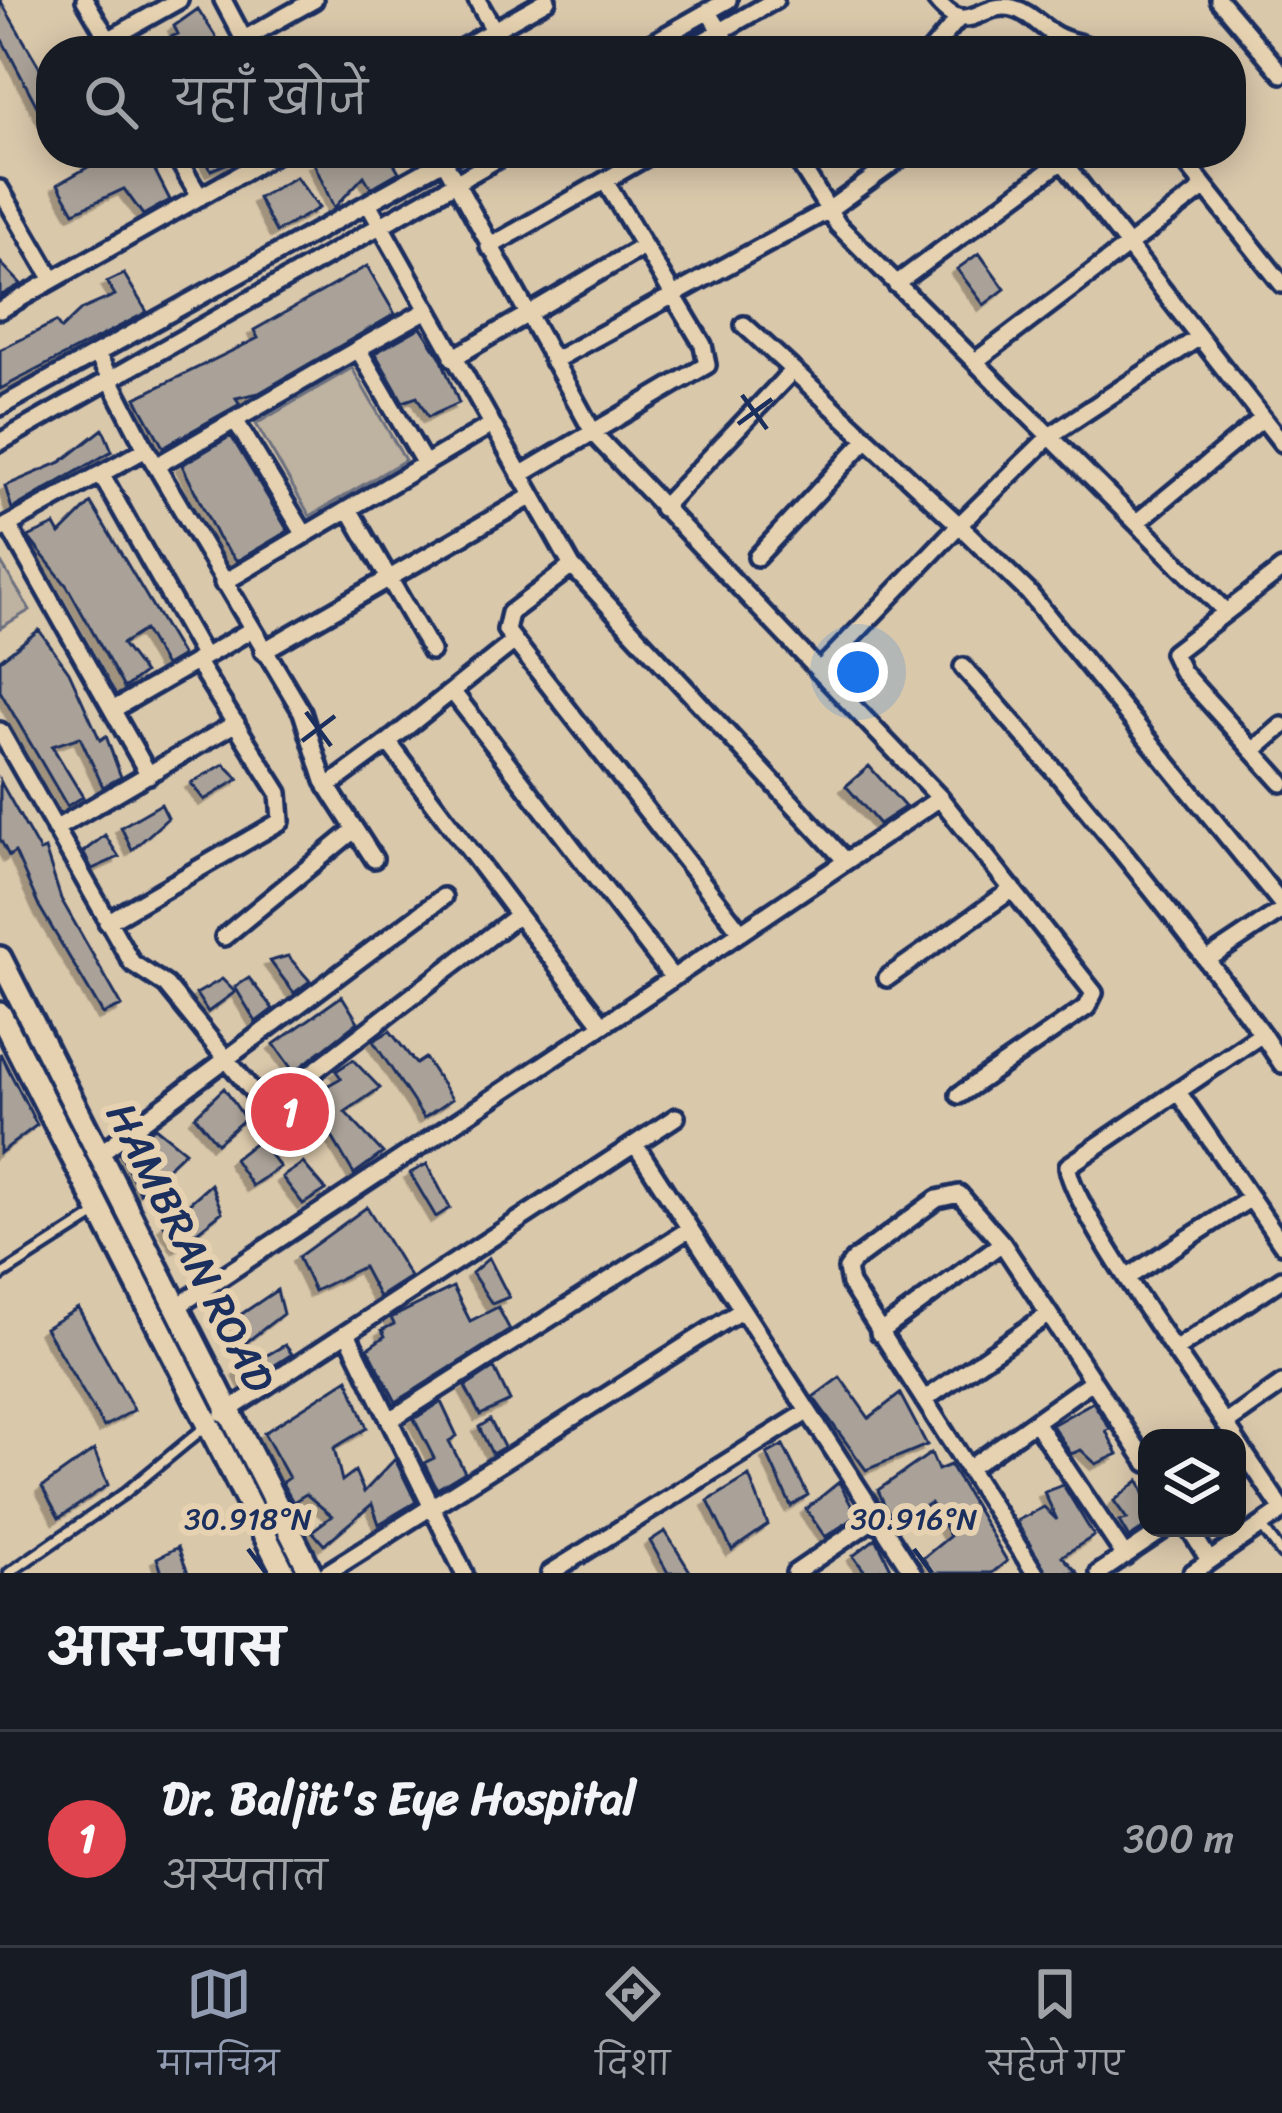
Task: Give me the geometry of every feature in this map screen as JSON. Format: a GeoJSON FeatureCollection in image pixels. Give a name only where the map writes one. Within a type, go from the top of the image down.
{"type":"FeatureCollection","features":[{"type":"Feature","properties":{"kind":"main road","name":"HAMBRAN ROAD"},"geometry":{"type":"LineString","coordinates":[[0,958],[99,1154],[111,1205],[284,1573]]}},
{"type":"Feature","properties":{"kind":"main road","name":"HAMBRAN ROAD"},"geometry":{"type":"LineString","coordinates":[[0,1014],[111,1205],[178,1306],[311,1573]]}},
{"type":"Feature","properties":{"kind":"street"},"geometry":{"type":"LineString","coordinates":[[85,0],[106,36]]}},
{"type":"Feature","properties":{"kind":"street"},"geometry":{"type":"LineString","coordinates":[[125,36],[179,0]]}},
{"type":"Feature","properties":{"kind":"street"},"geometry":{"type":"LineString","coordinates":[[223,0],[242,36]]}},
{"type":"Feature","properties":{"kind":"street"},"geometry":{"type":"LineString","coordinates":[[260,36],[314,0]]}},
{"type":"Feature","properties":{"kind":"street"},"geometry":{"type":"LineString","coordinates":[[477,0],[494,30]]}},
{"type":"Feature","properties":{"kind":"street"},"geometry":{"type":"LineString","coordinates":[[483,36],[547,0]]}},
{"type":"Feature","properties":{"kind":"street"},"geometry":{"type":"LineString","coordinates":[[665,36],[728,0]]}},
{"type":"Feature","properties":{"kind":"street"},"geometry":{"type":"LineString","coordinates":[[712,36],[775,0]]}},
{"type":"Feature","properties":{"kind":"street"},"geometry":{"type":"LineString","coordinates":[[936,0],[959,18],[977,18],[1000,7],[1017,8],[1057,36]]}},
{"type":"Feature","properties":{"kind":"street"},"geometry":{"type":"LineString","coordinates":[[1220,0],[1282,74]]}},
{"type":"Feature","properties":{"kind":"street"},"geometry":{"type":"LineString","coordinates":[[709,11],[724,36]]}},
{"type":"Feature","properties":{"kind":"street"},"geometry":{"type":"LineString","coordinates":[[944,36],[959,18]]}},
{"type":"Feature","properties":{"kind":"street"},"geometry":{"type":"LineString","coordinates":[[183,168],[200,197]]}},
{"type":"Feature","properties":{"kind":"street"},"geometry":{"type":"LineString","coordinates":[[0,310],[251,168]]}},
{"type":"Feature","properties":{"kind":"street"},"geometry":{"type":"LineString","coordinates":[[0,407],[432,168]]}},
{"type":"Feature","properties":{"kind":"street"},"geometry":{"type":"LineString","coordinates":[[453,168],[489,247],[594,434],[940,798],[1094,993],[1087,1007],[959,1095]]}},
{"type":"Feature","properties":{"kind":"street"},"geometry":{"type":"LineString","coordinates":[[0,442],[482,168]]}},
{"type":"Feature","properties":{"kind":"street"},"geometry":{"type":"LineString","coordinates":[[489,247],[627,168]]}},
{"type":"Feature","properties":{"kind":"street"},"geometry":{"type":"LineString","coordinates":[[802,168],[827,211],[896,284],[977,359],[1224,610]]}},
{"type":"Feature","properties":{"kind":"street"},"geometry":{"type":"LineString","coordinates":[[554,361],[827,211],[886,168]]}},
{"type":"Feature","properties":{"kind":"street"},"geometry":{"type":"LineString","coordinates":[[896,284],[1045,168]]}},
{"type":"Feature","properties":{"kind":"street"},"geometry":{"type":"LineString","coordinates":[[1067,168],[1282,443]]}},
{"type":"Feature","properties":{"kind":"street"},"geometry":{"type":"LineString","coordinates":[[1189,168],[1282,284]]}},
{"type":"Feature","properties":{"kind":"street"},"geometry":{"type":"LineString","coordinates":[[520,475],[707,365],[704,345],[605,181]]}},
{"type":"Feature","properties":{"kind":"street"},"geometry":{"type":"LineString","coordinates":[[977,359],[1204,187]]}},
{"type":"Feature","properties":{"kind":"street"},"geometry":{"type":"LineString","coordinates":[[0,189],[53,280]]}},
{"type":"Feature","properties":{"kind":"street"},"geometry":{"type":"LineString","coordinates":[[369,205],[572,566],[846,861]]}},
{"type":"Feature","properties":{"kind":"street"},"geometry":{"type":"LineString","coordinates":[[453,358],[644,247]]}},
{"type":"Feature","properties":{"kind":"street"},"geometry":{"type":"LineString","coordinates":[[156,466],[427,310]]}},
{"type":"Feature","properties":{"kind":"street"},"geometry":{"type":"LineString","coordinates":[[744,325],[1028,592],[1282,907],[1208,960]]}},
{"type":"Feature","properties":{"kind":"street"},"geometry":{"type":"LineString","coordinates":[[819,670],[1051,435],[1198,338]]}},
{"type":"Feature","properties":{"kind":"street"},"geometry":{"type":"LineString","coordinates":[[358,349],[425,464]]}},
{"type":"Feature","properties":{"kind":"street"},"geometry":{"type":"LineString","coordinates":[[97,354],[146,449],[309,727],[327,787],[374,859]]}},
{"type":"Feature","properties":{"kind":"street"},"geometry":{"type":"LineString","coordinates":[[662,508],[793,370]]}},
{"type":"Feature","properties":{"kind":"street"},"geometry":{"type":"LineString","coordinates":[[1137,522],[1262,419]]}},
{"type":"Feature","properties":{"kind":"street"},"geometry":{"type":"LineString","coordinates":[[236,420],[304,535]]}},
{"type":"Feature","properties":{"kind":"street"},"geometry":{"type":"LineString","coordinates":[[224,583],[491,425]]}},
{"type":"Feature","properties":{"kind":"street"},"geometry":{"type":"LineString","coordinates":[[758,557],[867,439]]}},
{"type":"Feature","properties":{"kind":"street"},"geometry":{"type":"LineString","coordinates":[[146,449],[4,527],[149,775]]}},
{"type":"Feature","properties":{"kind":"street"},"geometry":{"type":"LineString","coordinates":[[101,473],[200,659],[279,794],[281,821],[107,922]]}},
{"type":"Feature","properties":{"kind":"street"},"geometry":{"type":"LineString","coordinates":[[263,651],[532,496]]}},
{"type":"Feature","properties":{"kind":"street"},"geometry":{"type":"LineString","coordinates":[[349,509],[431,651]]}},
{"type":"Feature","properties":{"kind":"street"},"geometry":{"type":"LineString","coordinates":[[572,566],[510,613],[506,630],[512,643],[741,932]]}},
{"type":"Feature","properties":{"kind":"street"},"geometry":{"type":"LineString","coordinates":[[1282,569],[1176,647],[1175,664],[1282,783]]}},
{"type":"Feature","properties":{"kind":"street"},"geometry":{"type":"LineString","coordinates":[[114,709],[251,630]]}},
{"type":"Feature","properties":{"kind":"street"},"geometry":{"type":"LineString","coordinates":[[327,787],[512,643]]}},
{"type":"Feature","properties":{"kind":"street"},"geometry":{"type":"LineString","coordinates":[[963,667],[1048,760],[1208,960],[1282,1064]]}},
{"type":"Feature","properties":{"kind":"street"},"geometry":{"type":"LineString","coordinates":[[452,691],[673,978]]}},
{"type":"Feature","properties":{"kind":"street"},"geometry":{"type":"LineString","coordinates":[[55,829],[236,723]]}},
{"type":"Feature","properties":{"kind":"street"},"geometry":{"type":"LineString","coordinates":[[1253,751],[1282,726]]}},
{"type":"Feature","properties":{"kind":"street"},"geometry":{"type":"LineString","coordinates":[[0,731],[132,964],[166,985],[257,1100],[269,1104],[518,915]]}},
{"type":"Feature","properties":{"kind":"street"},"geometry":{"type":"LineString","coordinates":[[388,742],[603,1025]]}},
{"type":"Feature","properties":{"kind":"street"},"geometry":{"type":"LineString","coordinates":[[178,1306],[940,798]]}},
{"type":"Feature","properties":{"kind":"street"},"geometry":{"type":"LineString","coordinates":[[224,937],[353,831]]}},
{"type":"Feature","properties":{"kind":"street"},"geometry":{"type":"LineString","coordinates":[[887,978],[1013,889]]}},
{"type":"Feature","properties":{"kind":"street"},"geometry":{"type":"LineString","coordinates":[[99,1154],[443,897]]}},
{"type":"Feature","properties":{"kind":"street"},"geometry":{"type":"LineString","coordinates":[[1229,1429],[1072,1186],[1068,1166],[1262,1034]]}},
{"type":"Feature","properties":{"kind":"street"},"geometry":{"type":"LineString","coordinates":[[1178,1092],[1282,1244]]}},
{"type":"Feature","properties":{"kind":"street"},"geometry":{"type":"LineString","coordinates":[[211,1423],[676,1117]]}},
{"type":"Feature","properties":{"kind":"street"},"geometry":{"type":"LineString","coordinates":[[635,1144],[914,1573]]}},
{"type":"Feature","properties":{"kind":"street"},"geometry":{"type":"LineString","coordinates":[[1035,1573],[850,1284],[847,1269],[853,1261],[949,1193],[969,1203],[1002,1244],[1138,1450]]}},
{"type":"Feature","properties":{"kind":"street"},"geometry":{"type":"LineString","coordinates":[[1128,1277],[1251,1198]]}},
{"type":"Feature","properties":{"kind":"street"},"geometry":{"type":"LineString","coordinates":[[390,1420],[688,1230]]}},
{"type":"Feature","properties":{"kind":"street"},"geometry":{"type":"LineString","coordinates":[[879,1333],[1002,1244]]}},
{"type":"Feature","properties":{"kind":"street"},"geometry":{"type":"LineString","coordinates":[[1176,1349],[1282,1279]]}},
{"type":"Feature","properties":{"kind":"street"},"geometry":{"type":"LineString","coordinates":[[327,1573],[742,1310]]}},
{"type":"Feature","properties":{"kind":"street"},"geometry":{"type":"LineString","coordinates":[[924,1400],[1049,1315]]}},
{"type":"Feature","properties":{"kind":"street"},"geometry":{"type":"LineString","coordinates":[[347,1333],[464,1573]]}},
{"type":"Feature","properties":{"kind":"street"},"geometry":{"type":"LineString","coordinates":[[968,1469],[1092,1381]]}},
{"type":"Feature","properties":{"kind":"street"},"geometry":{"type":"LineString","coordinates":[[1237,1429],[1282,1384]]}},
{"type":"Feature","properties":{"kind":"street"},"geometry":{"type":"LineString","coordinates":[[550,1573],[807,1412]]}},
{"type":"Feature","properties":{"kind":"street"},"geometry":{"type":"LineString","coordinates":[[1035,1422],[1125,1556]]}},
{"type":"Feature","properties":{"kind":"street"},"geometry":{"type":"LineString","coordinates":[[1192,1573],[1282,1510],[1246,1455]]}},
{"type":"Feature","properties":{"kind":"street"},"geometry":{"type":"LineString","coordinates":[[795,1573],[877,1517]]}},
{"type":"Feature","properties":{"kind":"street"},"geometry":{"type":"LineString","coordinates":[[1099,1573],[1153,1537]]}},
{"type":"Feature","properties":{"kind":"street"},"geometry":{"type":"LineString","coordinates":[[1195,1537],[1209,1560]]}},
{"type":"Feature","properties":{"kind":"lane"},"geometry":{"type":"LineString","coordinates":[[0,1276],[111,1205]]}},
{"type":"Feature","properties":{"kind":"lane"},"geometry":{"type":"LineString","coordinates":[[9,1573],[125,1493],[211,1423]]}},
{"type":"Feature","properties":{"kind":"lane"},"geometry":{"type":"LineString","coordinates":[[1262,1525],[1282,1555]]}},
{"type":"Feature","properties":{"kind":"shaded area"},"geometry":{"type":"Polygon","coordinates":[[[352,368],[405,460],[310,516],[256,424],[352,368]]]}},
{"type":"Feature","properties":{"kind":"shaded area"},"geometry":{"type":"Polygon","coordinates":[[[0,561],[30,610],[0,628],[0,561]]]}},
{"type":"Feature","properties":{"kind":"building"},"geometry":{"type":"Polygon","coordinates":[[[0,0],[36,61],[36,104],[0,36],[0,0]]]}},
{"type":"Feature","properties":{"kind":"building"},"geometry":{"type":"Polygon","coordinates":[[[198,9],[215,36],[173,36],[178,34],[174,26],[198,9]]]}},
{"type":"Feature","properties":{"kind":"building"},"geometry":{"type":"Polygon","coordinates":[[[86,168],[154,168],[170,200],[143,215],[124,189],[74,212],[58,184],[86,168]]]}},
{"type":"Feature","properties":{"kind":"building"},"geometry":{"type":"Polygon","coordinates":[[[316,168],[397,168],[399,172],[371,188],[364,176],[334,208],[316,168]]]}},
{"type":"Feature","properties":{"kind":"building"},"geometry":{"type":"Polygon","coordinates":[[[296,177],[319,208],[276,232],[258,198],[296,177]]]}},
{"type":"Feature","properties":{"kind":"building"},"geometry":{"type":"Polygon","coordinates":[[[979,253],[1005,289],[984,305],[957,269],[979,253]]]}},
{"type":"Feature","properties":{"kind":"building"},"geometry":{"type":"Polygon","coordinates":[[[0,262],[21,284],[0,296],[0,262]]]}},
{"type":"Feature","properties":{"kind":"building"},"geometry":{"type":"Polygon","coordinates":[[[367,266],[395,314],[259,393],[236,398],[240,404],[163,447],[136,398],[258,338],[254,330],[367,266]]]}},
{"type":"Feature","properties":{"kind":"building"},"geometry":{"type":"Polygon","coordinates":[[[124,274],[147,312],[0,389],[0,350],[56,322],[61,329],[81,310],[115,295],[107,282],[124,274]]]}},
{"type":"Feature","properties":{"kind":"building"},"geometry":{"type":"Polygon","coordinates":[[[421,327],[441,358],[459,403],[428,417],[417,397],[403,402],[375,353],[421,327]]]}},
{"type":"Feature","properties":{"kind":"building"},"geometry":{"type":"Polygon","coordinates":[[[103,429],[112,451],[12,509],[5,486],[61,462],[103,429]]]}},
{"type":"Feature","properties":{"kind":"building"},"geometry":{"type":"Polygon","coordinates":[[[231,436],[288,531],[237,561],[218,538],[182,465],[231,436]]]}},
{"type":"Feature","properties":{"kind":"building"},"geometry":{"type":"Polygon","coordinates":[[[91,503],[182,656],[165,666],[144,630],[122,644],[144,673],[124,688],[67,586],[28,537],[55,525],[60,534],[91,503]]]}},
{"type":"Feature","properties":{"kind":"building"},"geometry":{"type":"Polygon","coordinates":[[[39,630],[69,672],[100,740],[106,736],[121,777],[103,787],[80,737],[52,746],[83,797],[67,806],[0,691],[0,660],[39,630]]]}},
{"type":"Feature","properties":{"kind":"building"},"geometry":{"type":"Polygon","coordinates":[[[224,764],[239,779],[204,800],[191,783],[224,764]]]}},
{"type":"Feature","properties":{"kind":"building"},"geometry":{"type":"Polygon","coordinates":[[[869,766],[905,807],[879,824],[846,786],[869,766]]]}},
{"type":"Feature","properties":{"kind":"building"},"geometry":{"type":"Polygon","coordinates":[[[0,781],[40,852],[45,849],[61,899],[122,1006],[103,1014],[39,906],[15,852],[9,856],[0,839],[0,781]]]}},
{"type":"Feature","properties":{"kind":"building"},"geometry":{"type":"Polygon","coordinates":[[[161,804],[168,818],[132,850],[121,827],[161,804]]]}},
{"type":"Feature","properties":{"kind":"building"},"geometry":{"type":"Polygon","coordinates":[[[105,835],[119,857],[92,869],[83,852],[105,835]]]}},
{"type":"Feature","properties":{"kind":"building"},"geometry":{"type":"Polygon","coordinates":[[[288,956],[310,981],[294,993],[270,961],[288,956]]]}},
{"type":"Feature","properties":{"kind":"building"},"geometry":{"type":"Polygon","coordinates":[[[249,978],[273,1009],[256,1022],[235,987],[249,978]]]}},
{"type":"Feature","properties":{"kind":"building"},"geometry":{"type":"Polygon","coordinates":[[[222,979],[235,992],[208,1012],[196,994],[222,979]]]}},
{"type":"Feature","properties":{"kind":"building"},"geometry":{"type":"Polygon","coordinates":[[[342,996],[358,1022],[294,1072],[274,1044],[342,996]]]}},
{"type":"Feature","properties":{"kind":"building"},"geometry":{"type":"Polygon","coordinates":[[[390,1031],[416,1064],[425,1058],[452,1099],[424,1118],[373,1041],[390,1031]]]}},
{"type":"Feature","properties":{"kind":"building"},"geometry":{"type":"Polygon","coordinates":[[[0,1053],[37,1125],[0,1153],[0,1053]]]}},
{"type":"Feature","properties":{"kind":"building"},"geometry":{"type":"Polygon","coordinates":[[[353,1060],[380,1088],[345,1112],[383,1153],[354,1174],[318,1113],[292,1132],[278,1113],[341,1078],[336,1071],[353,1060]]]}},
{"type":"Feature","properties":{"kind":"building"},"geometry":{"type":"Polygon","coordinates":[[[224,1088],[245,1119],[217,1143],[195,1116],[224,1088]]]}},
{"type":"Feature","properties":{"kind":"building"},"geometry":{"type":"Polygon","coordinates":[[[155,1127],[185,1151],[140,1193],[120,1153],[155,1127]]]}},
{"type":"Feature","properties":{"kind":"building"},"geometry":{"type":"Polygon","coordinates":[[[258,1140],[280,1167],[252,1186],[234,1159],[258,1140]]]}},
{"type":"Feature","properties":{"kind":"building"},"geometry":{"type":"Polygon","coordinates":[[[303,1163],[326,1190],[303,1204],[282,1177],[303,1163]]]}},
{"type":"Feature","properties":{"kind":"building"},"geometry":{"type":"Polygon","coordinates":[[[427,1164],[450,1208],[436,1217],[410,1173],[427,1164]]]}},
{"type":"Feature","properties":{"kind":"building"},"geometry":{"type":"Polygon","coordinates":[[[211,1184],[222,1212],[178,1247],[164,1225],[211,1184]]]}},
{"type":"Feature","properties":{"kind":"building"},"geometry":{"type":"Polygon","coordinates":[[[367,1207],[410,1277],[379,1297],[363,1267],[314,1291],[298,1257],[367,1207]]]}},
{"type":"Feature","properties":{"kind":"building"},"geometry":{"type":"Polygon","coordinates":[[[489,1258],[509,1297],[492,1304],[472,1273],[489,1258]]]}},
{"type":"Feature","properties":{"kind":"building"},"geometry":{"type":"Polygon","coordinates":[[[453,1287],[470,1321],[498,1307],[510,1330],[396,1402],[368,1348],[385,1336],[382,1330],[394,1324],[391,1318],[453,1287]]]}},
{"type":"Feature","properties":{"kind":"building"},"geometry":{"type":"Polygon","coordinates":[[[277,1290],[283,1314],[239,1348],[224,1326],[277,1290]]]}},
{"type":"Feature","properties":{"kind":"building"},"geometry":{"type":"Polygon","coordinates":[[[78,1308],[134,1410],[104,1427],[45,1328],[78,1308]]]}},
{"type":"Feature","properties":{"kind":"building"},"geometry":{"type":"Polygon","coordinates":[[[285,1345],[292,1354],[246,1384],[239,1371],[285,1345]]]}},
{"type":"Feature","properties":{"kind":"building"},"geometry":{"type":"Polygon","coordinates":[[[494,1368],[510,1401],[480,1415],[465,1387],[494,1368]]]}},
{"type":"Feature","properties":{"kind":"building"},"geometry":{"type":"Polygon","coordinates":[[[840,1377],[869,1418],[900,1394],[927,1445],[866,1470],[813,1397],[840,1377]]]}},
{"type":"Feature","properties":{"kind":"building"},"geometry":{"type":"Polygon","coordinates":[[[348,1379],[367,1428],[334,1448],[342,1481],[355,1471],[364,1492],[395,1459],[416,1502],[379,1524],[372,1504],[324,1545],[312,1531],[332,1516],[306,1494],[293,1502],[282,1483],[289,1478],[264,1433],[348,1379]]]}},
{"type":"Feature","properties":{"kind":"building"},"geometry":{"type":"Polygon","coordinates":[[[441,1402],[457,1436],[449,1441],[465,1472],[437,1489],[424,1463],[434,1458],[414,1419],[441,1402]]]}},
{"type":"Feature","properties":{"kind":"building"},"geometry":{"type":"Polygon","coordinates":[[[1093,1402],[1110,1429],[1106,1431],[1118,1454],[1096,1464],[1081,1450],[1071,1454],[1052,1425],[1093,1402]]]}},
{"type":"Feature","properties":{"kind":"building"},"geometry":{"type":"Polygon","coordinates":[[[490,1420],[504,1447],[492,1454],[479,1427],[490,1420]]]}},
{"type":"Feature","properties":{"kind":"building"},"geometry":{"type":"Polygon","coordinates":[[[783,1445],[808,1495],[791,1506],[767,1454],[783,1445]]]}},
{"type":"Feature","properties":{"kind":"building"},"geometry":{"type":"Polygon","coordinates":[[[94,1450],[108,1485],[59,1518],[42,1487],[94,1450]]]}},
{"type":"Feature","properties":{"kind":"building"},"geometry":{"type":"Polygon","coordinates":[[[931,1453],[938,1470],[950,1465],[1007,1561],[992,1573],[933,1573],[923,1558],[950,1536],[931,1503],[896,1522],[886,1508],[878,1490],[931,1453]]]}},
{"type":"Feature","properties":{"kind":"building"},"geometry":{"type":"Polygon","coordinates":[[[749,1476],[768,1525],[732,1550],[708,1501],[749,1476]]]}},
{"type":"Feature","properties":{"kind":"building"},"geometry":{"type":"Polygon","coordinates":[[[1138,1481],[1138,1532],[1129,1538],[1119,1521],[1127,1519],[1114,1501],[1138,1481]]]}},
{"type":"Feature","properties":{"kind":"building"},"geometry":{"type":"Polygon","coordinates":[[[839,1482],[857,1516],[825,1537],[806,1509],[839,1482]]]}},
{"type":"Feature","properties":{"kind":"building"},"geometry":{"type":"Polygon","coordinates":[[[1063,1485],[1094,1536],[1062,1556],[1078,1573],[1047,1573],[1016,1521],[1044,1507],[1057,1520],[1044,1492],[1063,1485]]]}},
{"type":"Feature","properties":{"kind":"building"},"geometry":{"type":"Polygon","coordinates":[[[665,1531],[691,1573],[668,1573],[650,1541],[665,1531]]]}},
{"type":"Feature","properties":{"kind":"building"},"geometry":{"type":"Polygon","coordinates":[[[876,1538],[891,1568],[866,1573],[853,1556],[876,1538]]]}},
{"type":"Feature","properties":{"kind":"building"},"geometry":{"type":"Polygon","coordinates":[[[178,1547],[188,1573],[162,1573],[157,1558],[178,1547]]]}},
{"type":"Feature","properties":{"kind":"place","name":"Dr. Baljit's Eye Hospital"},"geometry":{"type":"Point","coordinates":[290,1112]}}]}
